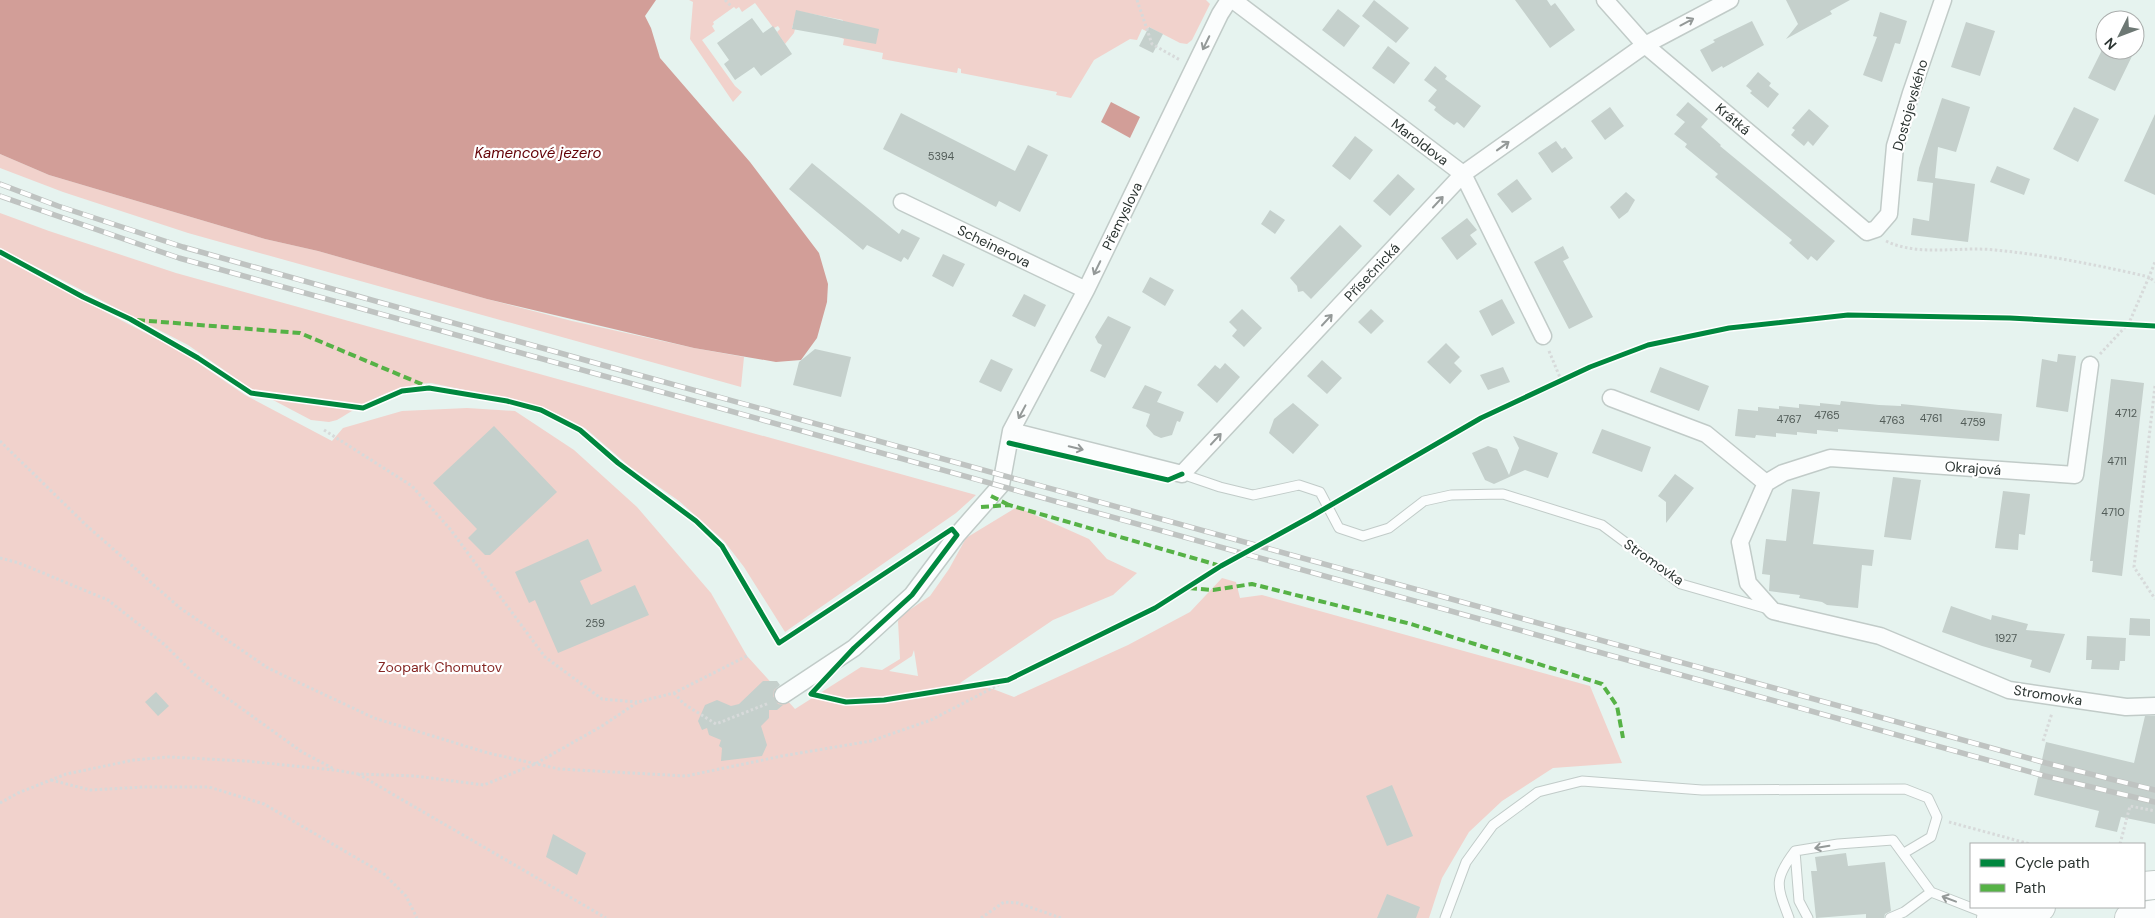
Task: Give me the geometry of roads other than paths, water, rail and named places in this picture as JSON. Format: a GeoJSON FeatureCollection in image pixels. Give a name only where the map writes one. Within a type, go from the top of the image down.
{"type":"FeatureCollection","features":[{"type":"Feature","properties":{"kind":"highway"},"geometry":{"type":"LineString","coordinates":[[1993,917],[2036,908]]}},
{"type":"Feature","properties":{"kind":"highway"},"geometry":{"type":"LineString","coordinates":[[2129,918],[2155,914]]}},
{"type":"Feature","properties":{"kind":"street","name":"Přemyslova"},"geometry":{"type":"LineString","coordinates":[[783,695],[854,648],[912,595],[957,535],[1001,486],[1011,431],[1086,290],[1220,14],[1231,0]]}},
{"type":"Feature","properties":{"kind":"street","name":"Maroldova"},"geometry":{"type":"LineString","coordinates":[[1231,0],[1464,174],[1543,336]]}},
{"type":"Feature","properties":{"kind":"street","name":"Krátká"},"geometry":{"type":"LineString","coordinates":[[1605,0],[1645,45],[1868,232]]}},
{"type":"Feature","properties":{"kind":"street","name":"Přísečnická"},"geometry":{"type":"LineString","coordinates":[[1182,474],[1464,174],[1645,45],[1730,0]]}},
{"type":"Feature","properties":{"kind":"street","name":"Dostojevského"},"geometry":{"type":"LineString","coordinates":[[1868,232],[1876,228],[1889,214],[1896,146],[1911,93],[1943,0]]}},
{"type":"Feature","properties":{"kind":"street","name":"Scheinerova"},"geometry":{"type":"LineString","coordinates":[[902,202],[1086,290]]}},
{"type":"Feature","properties":{"kind":"street","name":"Okrajová"},"geometry":{"type":"LineString","coordinates":[[1766,483],[1783,473],[1830,458],[2075,475],[2090,365]]}},
{"type":"Feature","properties":{"kind":"street"},"geometry":{"type":"LineString","coordinates":[[1611,398],[1706,434],[1766,483],[1740,542],[1748,583],[1773,611]]}},
{"type":"Feature","properties":{"kind":"street"},"geometry":{"type":"LineString","coordinates":[[1011,431],[1182,474]]}},
{"type":"Feature","properties":{"kind":"street","name":"Stromovka"},"geometry":{"type":"LineString","coordinates":[[1773,611],[1880,636],[2009,690],[2126,707],[2155,706]]}},
{"type":"Feature","properties":{"kind":"lane","name":"Stromovka"},"geometry":{"type":"LineString","coordinates":[[1182,474],[1252,495],[1299,484],[1320,492],[1339,528],[1363,536],[1389,528],[1424,501],[1451,495],[1503,494],[1602,525],[1680,584],[1773,611]]}},
{"type":"Feature","properties":{"kind":"lane"},"geometry":{"type":"LineString","coordinates":[[1445,918],[1466,862],[1493,825],[1538,792],[1582,780],[1702,790],[1905,789],[1928,798],[1937,817],[1931,837],[1904,853]]}},
{"type":"Feature","properties":{"kind":"lane"},"geometry":{"type":"LineString","coordinates":[[1789,918],[1778,889],[1782,868],[1795,851],[1838,844],[1893,840],[1931,892],[1970,908]]}},
{"type":"Feature","properties":{"kind":"lane"},"geometry":{"type":"LineString","coordinates":[[1795,851],[1799,901],[1808,918]]}},
{"type":"Feature","properties":{"kind":"lane"},"geometry":{"type":"LineString","coordinates":[[1890,918],[1904,912],[1931,892]]}},
{"type":"Feature","properties":{"kind":"lane"},"geometry":{"type":"LineString","coordinates":[[1971,908],[1993,917]]}},
{"type":"Feature","properties":{"kind":"water","name":"Kamencové jezero"},"geometry":{"type":"Polygon","coordinates":[[[0,0],[656,0],[645,16],[651,28],[660,58],[750,162],[819,253],[828,284],[827,302],[817,338],[801,360],[776,362],[694,348],[487,299],[318,251],[265,239],[49,175],[0,154],[0,0]]]}},
{"type":"Feature","properties":{"kind":"water"},"geometry":{"type":"Polygon","coordinates":[[[1111,102],[1140,117],[1130,138],[1101,122],[1111,102]]]}},
{"type":"Feature","properties":{"kind":"railway"},"geometry":{"type":"LineString","coordinates":[[0,184],[58,206],[183,247],[599,364],[2046,763],[2155,790]]}},
{"type":"Feature","properties":{"kind":"railway"},"geometry":{"type":"LineString","coordinates":[[0,196],[179,258],[2045,776],[2155,802]]}},
{"type":"Feature","properties":{"kind":"park label","name":"Zoopark Chomutov"},"geometry":{"type":"Point","coordinates":[440,667]}}]}
